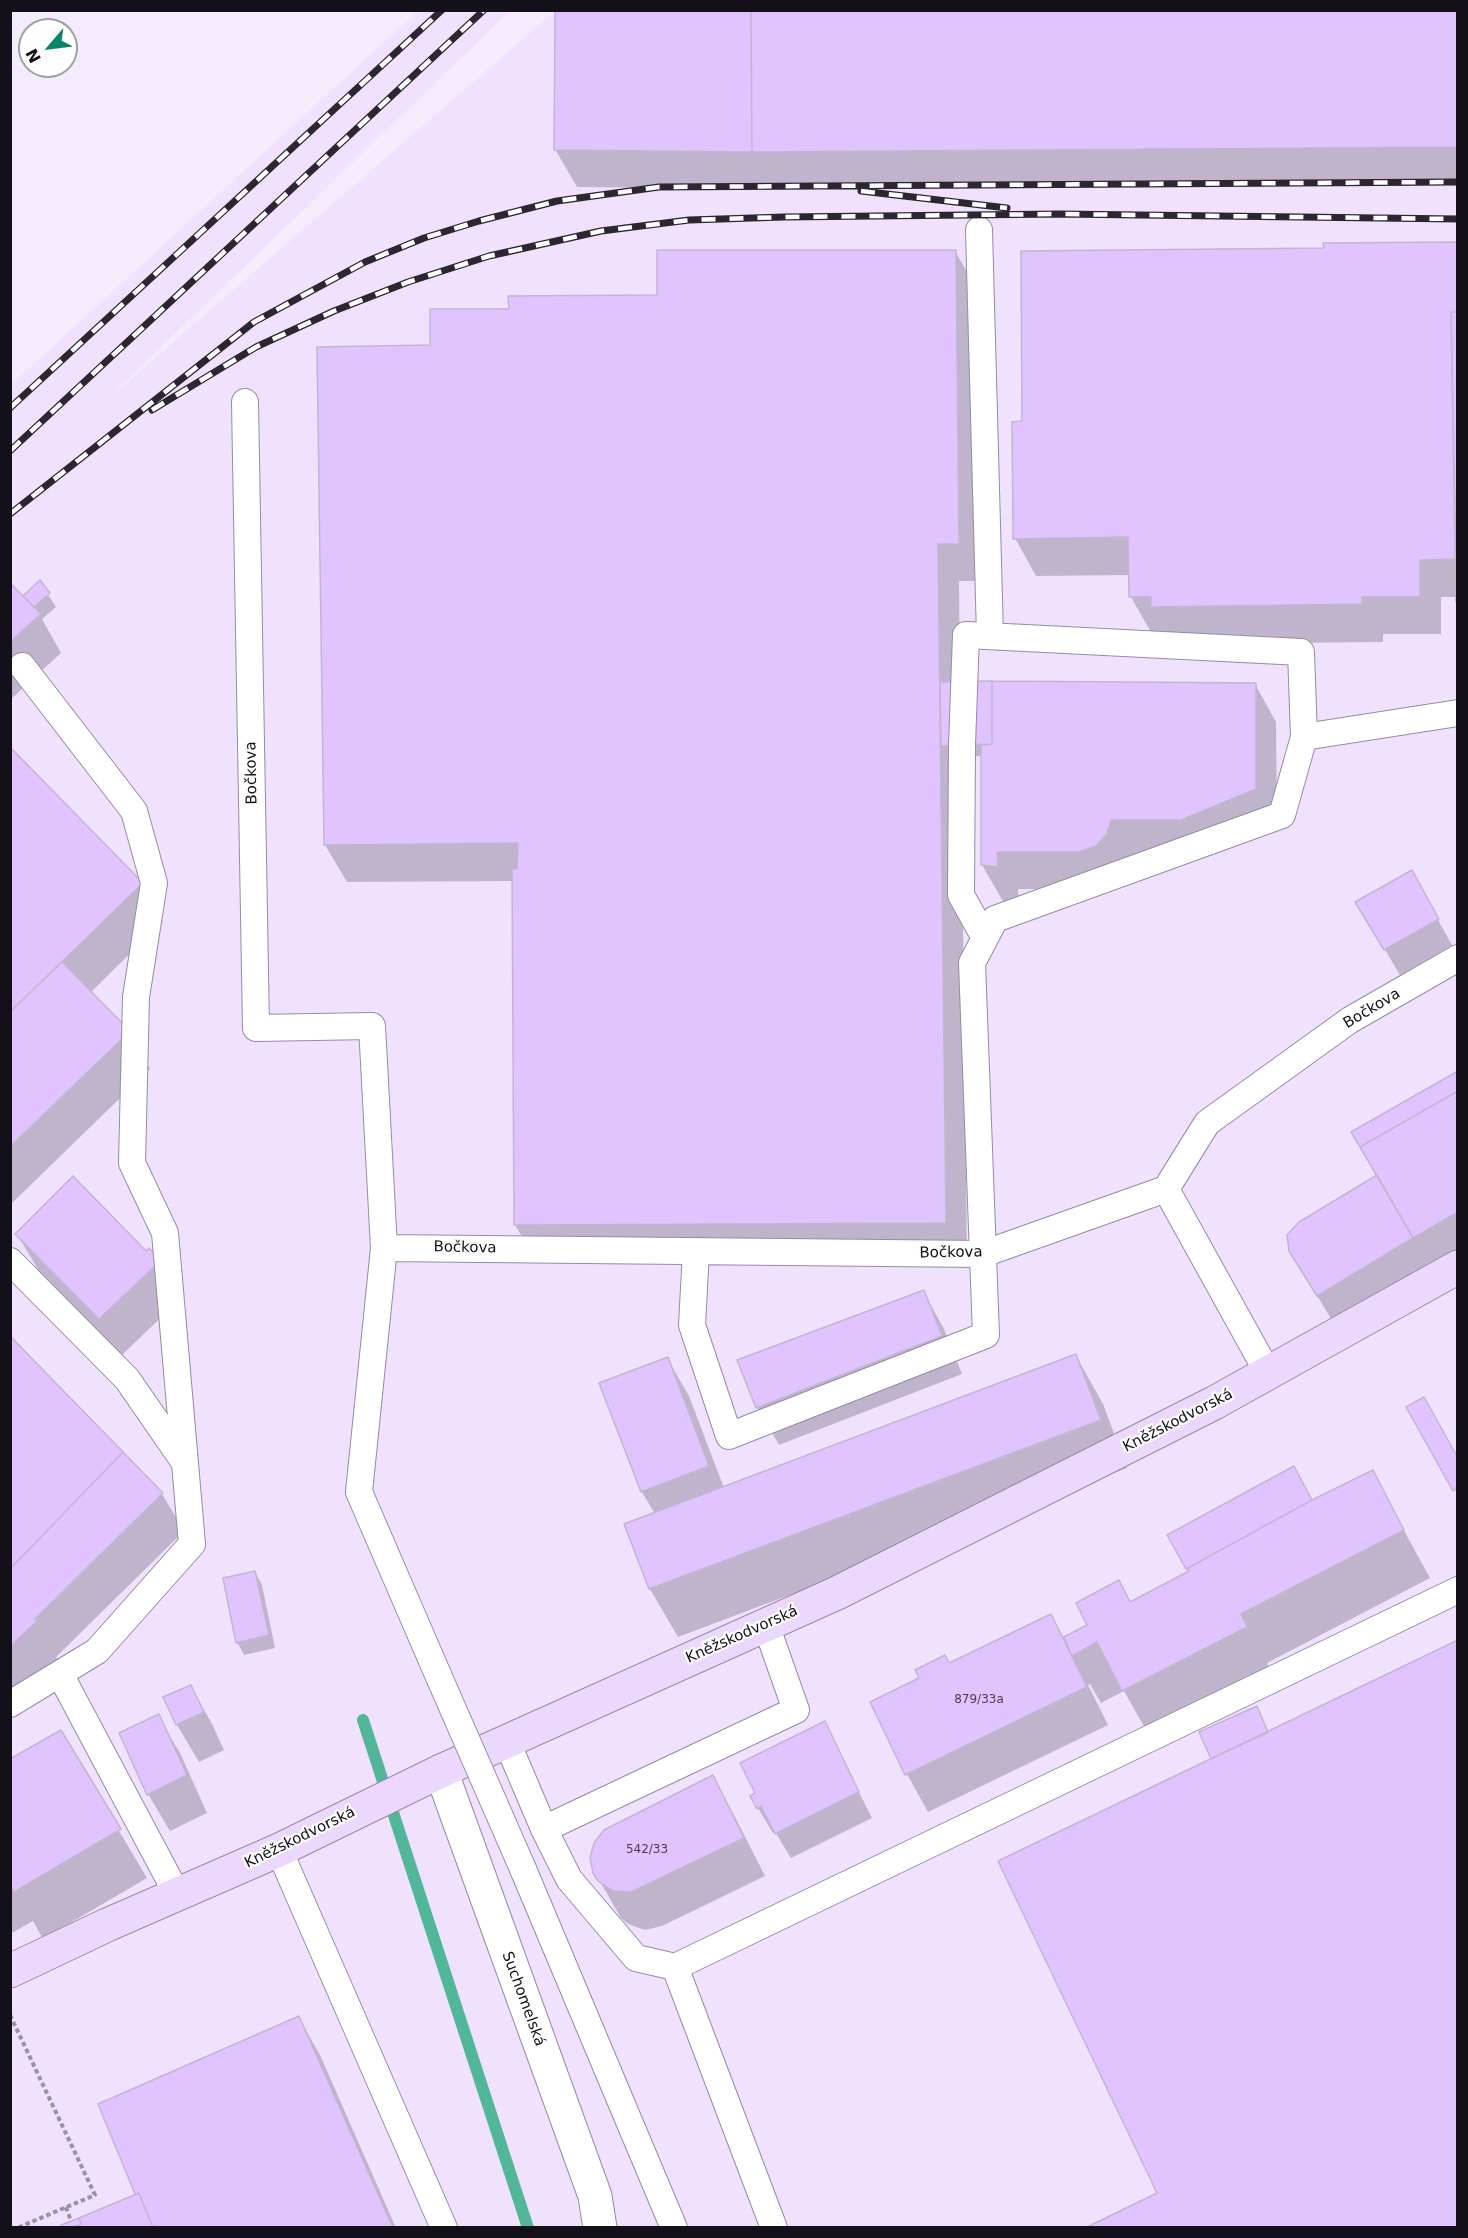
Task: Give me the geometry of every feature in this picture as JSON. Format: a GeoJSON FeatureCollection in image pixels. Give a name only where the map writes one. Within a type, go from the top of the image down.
{"type":"FeatureCollection","features":[{"type":"Feature","properties":{"kind":"street","name":"Kněžskodvorská"},"geometry":{"type":"LineString","coordinates":[[10,1971],[107,1925],[279,1850],[441,1771],[868,1577],[1214,1403],[1458,1267]]}},
{"type":"Feature","properties":{"kind":"street","name":"Suchomelská"},"geometry":{"type":"LineString","coordinates":[[441,1771],[595,2196],[600,2228]]}},
{"type":"Feature","properties":{"kind":"lane"},"geometry":{"type":"LineString","coordinates":[[979,230],[990,636]]}},
{"type":"Feature","properties":{"kind":"lane","name":"Bočkova"},"geometry":{"type":"LineString","coordinates":[[245,402],[256,1028],[372,1026],[384,1248],[983,1254],[1166,1189],[1207,1123],[1350,1020],[1458,958]]}},
{"type":"Feature","properties":{"kind":"lane"},"geometry":{"type":"LineString","coordinates":[[696,1251],[692,1325],[729,1436],[986,1335],[972,963],[995,920],[1282,815],[1304,738],[1301,652],[966,635],[962,745],[961,895],[985,938]]}},
{"type":"Feature","properties":{"kind":"lane"},"geometry":{"type":"LineString","coordinates":[[10,1704],[97,1651],[192,1544],[165,1233],[132,1163],[135,997],[154,883],[134,812],[22,666]]}},
{"type":"Feature","properties":{"kind":"lane"},"geometry":{"type":"LineString","coordinates":[[1304,738],[1458,713]]}},
{"type":"Feature","properties":{"kind":"lane"},"geometry":{"type":"LineString","coordinates":[[1166,1189],[1269,1373]]}},
{"type":"Feature","properties":{"kind":"lane"},"geometry":{"type":"LineString","coordinates":[[384,1248],[359,1492],[523,1869],[674,2228]]}},
{"type":"Feature","properties":{"kind":"lane"},"geometry":{"type":"LineString","coordinates":[[10,1261],[128,1379],[185,1462]]}},
{"type":"Feature","properties":{"kind":"lane"},"geometry":{"type":"LineString","coordinates":[[507,1742],[544,1829],[569,1879],[636,1958],[675,1967],[1458,1590]]}},
{"type":"Feature","properties":{"kind":"lane"},"geometry":{"type":"LineString","coordinates":[[544,1829],[796,1710],[766,1625]]}},
{"type":"Feature","properties":{"kind":"lane"},"geometry":{"type":"LineString","coordinates":[[60,1674],[177,1894]]}},
{"type":"Feature","properties":{"kind":"lane"},"geometry":{"type":"LineString","coordinates":[[279,1850],[444,2228]]}},
{"type":"Feature","properties":{"kind":"lane"},"geometry":{"type":"LineString","coordinates":[[675,1967],[774,2228]]}},
{"type":"Feature","properties":{"kind":"path"},"geometry":{"type":"LineString","coordinates":[[10,2015],[95,2195],[18,2228]]}},
{"type":"Feature","properties":{"kind":"path"},"geometry":{"type":"LineString","coordinates":[[66,2207],[71,2221]]}},
{"type":"Feature","properties":{"kind":"shaded area"},"geometry":{"type":"Polygon","coordinates":[[[418,11],[510,11],[102,404],[555,11],[1457,11],[1457,2227],[11,2228],[11,385],[418,11]]]}},
{"type":"Feature","properties":{"kind":"building"},"geometry":{"type":"Polygon","coordinates":[[[555,10],[751,10],[752,152],[554,150],[555,10]]]}},
{"type":"Feature","properties":{"kind":"building"},"geometry":{"type":"Polygon","coordinates":[[[751,10],[1458,10],[1458,147],[752,152],[751,10]]]}},
{"type":"Feature","properties":{"kind":"building"},"geometry":{"type":"Polygon","coordinates":[[[1458,242],[1458,312],[1451,312],[1456,559],[1420,560],[1420,597],[1362,597],[1362,604],[1151,607],[1151,597],[1129,597],[1128,537],[1013,539],[1012,422],[1022,421],[1021,251],[1324,248],[1323,243],[1458,242]]]}},
{"type":"Feature","properties":{"kind":"building"},"geometry":{"type":"Polygon","coordinates":[[[657,250],[956,250],[959,544],[938,544],[946,1223],[514,1225],[512,869],[517,869],[518,843],[324,845],[317,347],[430,345],[430,309],[509,309],[508,296],[657,295],[657,250]]]}},
{"type":"Feature","properties":{"kind":"building"},"geometry":{"type":"Polygon","coordinates":[[[1451,312],[1458,312],[1458,602],[1456,602],[1451,312]]]}},
{"type":"Feature","properties":{"kind":"building"},"geometry":{"type":"Polygon","coordinates":[[[40,580],[50,593],[34,607],[23,596],[40,580]]]}},
{"type":"Feature","properties":{"kind":"building"},"geometry":{"type":"Polygon","coordinates":[[[10,583],[41,614],[10,642],[10,583]]]}},
{"type":"Feature","properties":{"kind":"building"},"geometry":{"type":"Polygon","coordinates":[[[992,681],[1256,683],[1256,789],[1181,820],[1111,820],[1107,834],[1096,846],[1079,852],[997,852],[998,867],[981,865],[981,745],[992,744],[992,681]]]}},
{"type":"Feature","properties":{"kind":"building"},"geometry":{"type":"Polygon","coordinates":[[[992,681],[992,744],[941,746],[940,682],[992,681]]]}},
{"type":"Feature","properties":{"kind":"building"},"geometry":{"type":"Polygon","coordinates":[[[10,747],[143,883],[10,1012],[10,747]]]}},
{"type":"Feature","properties":{"kind":"building"},"geometry":{"type":"Polygon","coordinates":[[[1412,870],[1439,919],[1384,950],[1355,902],[1412,870]]]}},
{"type":"Feature","properties":{"kind":"building"},"geometry":{"type":"Polygon","coordinates":[[[62,962],[130,1031],[10,1147],[10,1012],[62,962]]]}},
{"type":"Feature","properties":{"kind":"building"},"geometry":{"type":"Polygon","coordinates":[[[1458,1071],[1458,1091],[1360,1147],[1351,1132],[1458,1071]]]}},
{"type":"Feature","properties":{"kind":"building"},"geometry":{"type":"Polygon","coordinates":[[[1458,1091],[1458,1212],[1413,1238],[1360,1147],[1458,1091]]]}},
{"type":"Feature","properties":{"kind":"building"},"geometry":{"type":"Polygon","coordinates":[[[1377,1175],[1413,1238],[1317,1296],[1289,1251],[1287,1235],[1299,1222],[1377,1175]]]}},
{"type":"Feature","properties":{"kind":"building"},"geometry":{"type":"Polygon","coordinates":[[[73,1176],[146,1251],[149,1248],[157,1257],[154,1259],[157,1264],[99,1319],[15,1234],[73,1176]]]}},
{"type":"Feature","properties":{"kind":"building"},"geometry":{"type":"Polygon","coordinates":[[[924,1290],[942,1336],[756,1408],[737,1360],[924,1290]]]}},
{"type":"Feature","properties":{"kind":"building"},"geometry":{"type":"Polygon","coordinates":[[[10,1336],[123,1452],[10,1569],[10,1336]]]}},
{"type":"Feature","properties":{"kind":"building"},"geometry":{"type":"Polygon","coordinates":[[[1076,1354],[1101,1420],[649,1589],[624,1524],[1076,1354]]]}},
{"type":"Feature","properties":{"kind":"building"},"geometry":{"type":"Polygon","coordinates":[[[668,1357],[709,1466],[641,1492],[599,1383],[668,1357]]]}},
{"type":"Feature","properties":{"kind":"building"},"geometry":{"type":"Polygon","coordinates":[[[1424,1397],[1458,1458],[1458,1488],[1453,1491],[1406,1407],[1424,1397]]]}},
{"type":"Feature","properties":{"kind":"building"},"geometry":{"type":"Polygon","coordinates":[[[123,1452],[163,1493],[35,1619],[37,1621],[10,1647],[10,1569],[123,1452]]]}},
{"type":"Feature","properties":{"kind":"building"},"geometry":{"type":"Polygon","coordinates":[[[1294,1466],[1312,1500],[1186,1569],[1167,1535],[1294,1466]]]}},
{"type":"Feature","properties":{"kind":"building"},"geometry":{"type":"Polygon","coordinates":[[[1373,1470],[1404,1530],[1241,1614],[1247,1627],[1122,1691],[1097,1642],[1072,1656],[1064,1637],[1087,1625],[1076,1603],[1119,1580],[1130,1602],[1189,1571],[1186,1569],[1312,1500],[1373,1470]]]}},
{"type":"Feature","properties":{"kind":"building"},"geometry":{"type":"Polygon","coordinates":[[[255,1571],[269,1635],[236,1643],[223,1578],[255,1571]]]}},
{"type":"Feature","properties":{"kind":"building"},"geometry":{"type":"Polygon","coordinates":[[[1051,1614],[1087,1687],[905,1775],[870,1702],[919,1678],[915,1670],[945,1655],[949,1663],[1051,1614]]]}},
{"type":"Feature","properties":{"kind":"building"},"geometry":{"type":"Polygon","coordinates":[[[1458,1640],[1458,2228],[1085,2228],[1157,2193],[998,1861],[1458,1640]]]}},
{"type":"Feature","properties":{"kind":"building"},"geometry":{"type":"Polygon","coordinates":[[[191,1685],[204,1712],[176,1725],[163,1697],[191,1685]]]}},
{"type":"Feature","properties":{"kind":"building"},"geometry":{"type":"Polygon","coordinates":[[[1257,1706],[1268,1732],[1211,1759],[1199,1732],[1257,1706]]]}},
{"type":"Feature","properties":{"kind":"building"},"geometry":{"type":"Polygon","coordinates":[[[159,1714],[187,1775],[147,1795],[119,1733],[159,1714]]]}},
{"type":"Feature","properties":{"kind":"building"},"geometry":{"type":"Polygon","coordinates":[[[825,1721],[859,1792],[775,1834],[761,1806],[757,1809],[750,1796],[755,1793],[740,1763],[825,1721]]]}},
{"type":"Feature","properties":{"kind":"building"},"geometry":{"type":"Polygon","coordinates":[[[61,1730],[121,1829],[14,1892],[10,1885],[10,1759],[61,1730]]]}},
{"type":"Feature","properties":{"kind":"building"},"geometry":{"type":"Polygon","coordinates":[[[713,1775],[744,1838],[631,1892],[613,1891],[598,1881],[593,1873],[590,1858],[594,1843],[604,1830],[713,1775]]]}},
{"type":"Feature","properties":{"kind":"building"},"geometry":{"type":"Polygon","coordinates":[[[299,2016],[393,2228],[153,2228],[139,2193],[135,2194],[98,2104],[299,2016]]]}},
{"type":"Feature","properties":{"kind":"building"},"geometry":{"type":"Polygon","coordinates":[[[139,2193],[153,2228],[72,2228],[81,2224],[79,2218],[139,2193]]]}},
{"type":"Feature","properties":{"kind":"building"},"geometry":{"type":"Polygon","coordinates":[[[79,2218],[81,2224],[72,2228],[63,2228],[61,2225],[79,2218]]]}},
{"type":"Feature","properties":{"kind":"waterway"},"geometry":{"type":"LineString","coordinates":[[363,1720],[528,2228]]}},
{"type":"Feature","properties":{"kind":"railway"},"geometry":{"type":"LineString","coordinates":[[10,408],[442,10]]}},
{"type":"Feature","properties":{"kind":"railway"},"geometry":{"type":"LineString","coordinates":[[10,451],[484,10]]}},
{"type":"Feature","properties":{"kind":"railway"},"geometry":{"type":"LineString","coordinates":[[10,514],[254,322],[365,262],[424,238],[557,201],[659,187],[1458,182]]}},
{"type":"Feature","properties":{"kind":"railway"},"geometry":{"type":"LineString","coordinates":[[861,191],[1007,208]]}},
{"type":"Feature","properties":{"kind":"railway"},"geometry":{"type":"LineString","coordinates":[[152,410],[256,347],[334,311],[408,282],[489,256],[601,231],[689,220],[784,217],[1060,214],[1458,219]]}}]}
